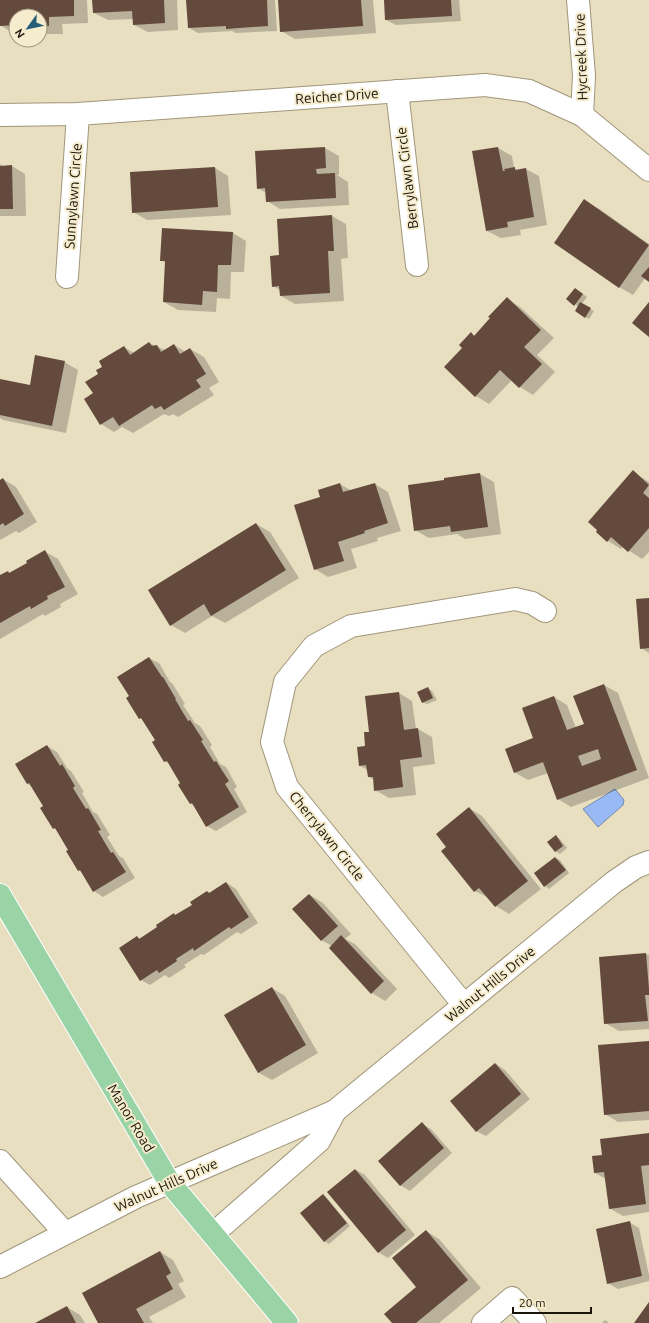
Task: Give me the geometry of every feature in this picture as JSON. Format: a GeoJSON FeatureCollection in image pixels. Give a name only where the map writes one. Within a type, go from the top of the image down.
{"type":"FeatureCollection","features":[{"type":"Feature","properties":{"kind":"main road","name":"Manor Road"},"geometry":{"type":"LineString","coordinates":[[0,895],[169,1182],[287,1323]]}},
{"type":"Feature","properties":{"kind":"street","name":"Hycreek Drive"},"geometry":{"type":"LineString","coordinates":[[578,0],[584,76],[582,115]]}},
{"type":"Feature","properties":{"kind":"street","name":"Reicher Drive"},"geometry":{"type":"LineString","coordinates":[[0,115],[78,114],[485,85],[529,90],[582,115],[649,170]]}},
{"type":"Feature","properties":{"kind":"street","name":"Berrylawn Circle"},"geometry":{"type":"LineString","coordinates":[[396,92],[417,265]]}},
{"type":"Feature","properties":{"kind":"street","name":"Sunnylawn Circle"},"geometry":{"type":"LineString","coordinates":[[67,277],[78,114]]}},
{"type":"Feature","properties":{"kind":"street","name":"Cherrylawn Circle"},"geometry":{"type":"LineString","coordinates":[[464,1005],[287,787],[272,742],[285,682],[314,646],[351,626],[515,599],[532,603],[545,611]]}},
{"type":"Feature","properties":{"kind":"street","name":"Walnut Hills Drive"},"geometry":{"type":"LineString","coordinates":[[0,1267],[64,1233],[169,1182],[335,1111],[614,882],[636,868],[649,862]]}},
{"type":"Feature","properties":{"kind":"street","name":"Walnut Hills Drive"},"geometry":{"type":"LineString","coordinates":[[213,1234],[319,1141],[335,1111]]}},
{"type":"Feature","properties":{"kind":"street"},"geometry":{"type":"LineString","coordinates":[[0,1161],[64,1233]]}},
{"type":"Feature","properties":{"kind":"street"},"geometry":{"type":"LineString","coordinates":[[483,1323],[512,1298],[535,1323]]}},
{"type":"Feature","properties":{"kind":"water"},"geometry":{"type":"Polygon","coordinates":[[[615,789],[624,800],[623,805],[598,827],[583,809],[615,789]]]}},
{"type":"Feature","properties":{"kind":"building"},"geometry":{"type":"Polygon","coordinates":[[[0,0],[74,0],[74,16],[49,17],[49,26],[48,8],[8,8],[8,26],[0,26],[0,0]]]}},
{"type":"Feature","properties":{"kind":"building"},"geometry":{"type":"Polygon","coordinates":[[[92,0],[164,0],[165,23],[133,25],[132,11],[93,13],[92,0]]]}},
{"type":"Feature","properties":{"kind":"building"},"geometry":{"type":"Polygon","coordinates":[[[186,0],[267,0],[268,26],[226,29],[226,26],[188,28],[186,0]]]}},
{"type":"Feature","properties":{"kind":"building"},"geometry":{"type":"Polygon","coordinates":[[[278,0],[361,0],[363,26],[280,32],[278,0]]]}},
{"type":"Feature","properties":{"kind":"building"},"geometry":{"type":"Polygon","coordinates":[[[384,0],[451,0],[452,16],[385,20],[384,0]]]}},
{"type":"Feature","properties":{"kind":"building"},"geometry":{"type":"Polygon","coordinates":[[[325,147],[326,168],[316,169],[317,174],[335,173],[336,198],[266,202],[265,188],[257,189],[255,151],[325,147]]]}},
{"type":"Feature","properties":{"kind":"building"},"geometry":{"type":"Polygon","coordinates":[[[498,147],[503,171],[505,171],[504,169],[515,167],[515,170],[526,168],[534,217],[507,222],[508,227],[486,231],[472,151],[498,147]]]}},
{"type":"Feature","properties":{"kind":"building"},"geometry":{"type":"Polygon","coordinates":[[[12,165],[13,209],[0,209],[0,166],[12,165]]]}},
{"type":"Feature","properties":{"kind":"building"},"geometry":{"type":"Polygon","coordinates":[[[215,167],[218,207],[132,213],[130,172],[215,167]]]}},
{"type":"Feature","properties":{"kind":"building"},"geometry":{"type":"Polygon","coordinates":[[[584,199],[649,245],[619,288],[554,243],[584,199]]]}},
{"type":"Feature","properties":{"kind":"building"},"geometry":{"type":"Polygon","coordinates":[[[332,215],[334,251],[328,251],[330,293],[280,296],[279,286],[272,287],[270,256],[279,255],[277,219],[332,215]]]}},
{"type":"Feature","properties":{"kind":"building"},"geometry":{"type":"Polygon","coordinates":[[[162,228],[233,232],[231,265],[218,265],[217,292],[203,291],[202,305],[163,302],[165,261],[160,261],[162,228]]]}},
{"type":"Feature","properties":{"kind":"building"},"geometry":{"type":"Polygon","coordinates":[[[649,267],[649,282],[641,276],[649,267]]]}},
{"type":"Feature","properties":{"kind":"building"},"geometry":{"type":"Polygon","coordinates":[[[575,288],[583,294],[574,306],[566,299],[575,288]]]}},
{"type":"Feature","properties":{"kind":"building"},"geometry":{"type":"Polygon","coordinates":[[[507,297],[541,330],[524,347],[542,364],[519,388],[500,370],[475,397],[444,367],[462,348],[459,345],[471,332],[474,336],[490,318],[488,317],[507,297]]]}},
{"type":"Feature","properties":{"kind":"building"},"geometry":{"type":"Polygon","coordinates":[[[580,302],[591,308],[585,318],[575,311],[580,302]]]}},
{"type":"Feature","properties":{"kind":"building"},"geometry":{"type":"Polygon","coordinates":[[[649,302],[649,337],[632,323],[649,302]]]}},
{"type":"Feature","properties":{"kind":"building"},"geometry":{"type":"Polygon","coordinates":[[[149,342],[152,346],[157,345],[161,352],[174,344],[180,354],[190,348],[206,374],[196,380],[201,387],[164,410],[161,406],[155,409],[152,405],[119,426],[113,417],[100,425],[84,399],[93,393],[85,382],[98,374],[96,370],[102,367],[99,361],[124,346],[130,355],[149,342]]]}},
{"type":"Feature","properties":{"kind":"building"},"geometry":{"type":"Polygon","coordinates":[[[35,355],[65,361],[52,426],[0,415],[0,379],[30,385],[35,355]]]}},
{"type":"Feature","properties":{"kind":"building"},"geometry":{"type":"Polygon","coordinates":[[[633,470],[649,485],[643,493],[649,498],[649,528],[628,552],[611,537],[607,542],[588,522],[633,470]]]}},
{"type":"Feature","properties":{"kind":"building"},"geometry":{"type":"Polygon","coordinates":[[[480,473],[488,527],[451,532],[450,526],[414,531],[408,485],[480,473]]]}},
{"type":"Feature","properties":{"kind":"building"},"geometry":{"type":"Polygon","coordinates":[[[3,478],[24,514],[5,526],[3,523],[0,525],[0,480],[3,478]]]}},
{"type":"Feature","properties":{"kind":"building"},"geometry":{"type":"Polygon","coordinates":[[[340,483],[343,492],[375,483],[388,523],[338,542],[344,561],[314,570],[294,505],[320,497],[318,490],[340,483]]]}},
{"type":"Feature","properties":{"kind":"building"},"geometry":{"type":"Polygon","coordinates":[[[256,523],[286,570],[211,616],[204,604],[170,626],[148,590],[256,523]]]}},
{"type":"Feature","properties":{"kind":"building"},"geometry":{"type":"Polygon","coordinates":[[[45,550],[65,587],[47,596],[48,599],[31,609],[30,606],[0,623],[0,575],[8,571],[9,573],[27,563],[26,561],[45,550]]]}},
{"type":"Feature","properties":{"kind":"building"},"geometry":{"type":"Polygon","coordinates":[[[649,598],[649,648],[640,649],[636,599],[649,598]]]}},
{"type":"Feature","properties":{"kind":"building"},"geometry":{"type":"Polygon","coordinates":[[[149,657],[163,677],[188,721],[190,720],[203,740],[201,741],[214,762],[216,761],[229,781],[225,784],[239,807],[206,827],[192,803],[190,804],[178,785],[180,783],[167,761],[164,762],[152,742],[155,740],[141,718],[139,719],[126,698],[129,696],[117,677],[149,657]]]}},
{"type":"Feature","properties":{"kind":"building"},"geometry":{"type":"Polygon","coordinates":[[[604,684],[637,770],[557,800],[543,762],[514,773],[505,749],[533,738],[522,708],[554,696],[567,730],[584,724],[573,696],[604,684]],[[598,749],[578,756],[582,766],[601,759],[598,749]]]}},
{"type":"Feature","properties":{"kind":"building"},"geometry":{"type":"Polygon","coordinates":[[[428,687],[433,698],[422,703],[417,692],[428,687]]]}},
{"type":"Feature","properties":{"kind":"building"},"geometry":{"type":"Polygon","coordinates":[[[399,692],[404,730],[418,728],[422,757],[400,760],[403,787],[374,791],[373,777],[368,777],[366,765],[359,766],[357,747],[365,746],[364,732],[369,732],[365,696],[399,692]]]}},
{"type":"Feature","properties":{"kind":"building"},"geometry":{"type":"Polygon","coordinates":[[[47,745],[60,766],[62,764],[75,786],[73,788],[86,809],[88,808],[101,830],[98,831],[111,853],[113,852],[126,872],[93,892],[80,870],[78,871],[66,851],[68,850],[55,828],[53,829],[40,808],[43,806],[29,783],[27,784],[15,764],[47,745]]]}},
{"type":"Feature","properties":{"kind":"building"},"geometry":{"type":"Polygon","coordinates":[[[469,807],[528,881],[495,907],[479,888],[474,892],[441,851],[446,847],[436,834],[469,807]]]}},
{"type":"Feature","properties":{"kind":"building"},"geometry":{"type":"Polygon","coordinates":[[[556,835],[563,846],[555,852],[547,842],[556,835]]]}},
{"type":"Feature","properties":{"kind":"building"},"geometry":{"type":"Polygon","coordinates":[[[555,857],[566,870],[544,887],[534,873],[555,857]]]}},
{"type":"Feature","properties":{"kind":"building"},"geometry":{"type":"Polygon","coordinates":[[[226,882],[249,917],[231,929],[229,927],[194,951],[193,948],[176,959],[177,961],[159,973],[157,970],[140,981],[119,948],[137,936],[139,939],[174,913],[175,915],[192,905],[190,902],[207,891],[209,893],[226,882]]]}},
{"type":"Feature","properties":{"kind":"building"},"geometry":{"type":"Polygon","coordinates":[[[309,894],[338,926],[321,941],[292,909],[309,894]]]}},
{"type":"Feature","properties":{"kind":"building"},"geometry":{"type":"Polygon","coordinates":[[[341,935],[384,981],[371,994],[329,948],[341,935]]]}},
{"type":"Feature","properties":{"kind":"building"},"geometry":{"type":"Polygon","coordinates":[[[646,953],[649,995],[645,995],[648,1021],[604,1024],[599,957],[646,953]]]}},
{"type":"Feature","properties":{"kind":"building"},"geometry":{"type":"Polygon","coordinates":[[[272,987],[306,1045],[258,1073],[224,1015],[272,987]]]}},
{"type":"Feature","properties":{"kind":"building"},"geometry":{"type":"Polygon","coordinates":[[[649,1041],[649,1111],[604,1115],[598,1045],[649,1041]]]}},
{"type":"Feature","properties":{"kind":"building"},"geometry":{"type":"Polygon","coordinates":[[[495,1063],[521,1094],[476,1132],[450,1101],[495,1063]]]}},
{"type":"Feature","properties":{"kind":"building"},"geometry":{"type":"Polygon","coordinates":[[[422,1122],[444,1148],[400,1186],[378,1161],[422,1122]]]}},
{"type":"Feature","properties":{"kind":"building"},"geometry":{"type":"Polygon","coordinates":[[[649,1133],[649,1165],[641,1166],[646,1204],[609,1209],[604,1172],[594,1173],[592,1156],[602,1155],[600,1139],[649,1133]]]}},
{"type":"Feature","properties":{"kind":"building"},"geometry":{"type":"Polygon","coordinates":[[[355,1169],[406,1230],[378,1253],[327,1192],[355,1169]]]}},
{"type":"Feature","properties":{"kind":"building"},"geometry":{"type":"Polygon","coordinates":[[[323,1194],[347,1223],[324,1242],[300,1213],[323,1194]]]}},
{"type":"Feature","properties":{"kind":"building"},"geometry":{"type":"Polygon","coordinates":[[[630,1221],[642,1276],[607,1284],[596,1229],[630,1221]]]}},
{"type":"Feature","properties":{"kind":"building"},"geometry":{"type":"Polygon","coordinates":[[[426,1230],[468,1280],[416,1323],[392,1323],[384,1314],[416,1287],[392,1258],[426,1230]]]}},
{"type":"Feature","properties":{"kind":"building"},"geometry":{"type":"Polygon","coordinates":[[[160,1251],[171,1273],[166,1276],[173,1289],[136,1309],[144,1323],[98,1323],[82,1293],[160,1251]]]}},
{"type":"Feature","properties":{"kind":"building"},"geometry":{"type":"Polygon","coordinates":[[[649,1302],[649,1323],[634,1323],[649,1302]]]}},
{"type":"Feature","properties":{"kind":"building"},"geometry":{"type":"Polygon","coordinates":[[[67,1306],[76,1323],[35,1323],[67,1306]]]}}]}
